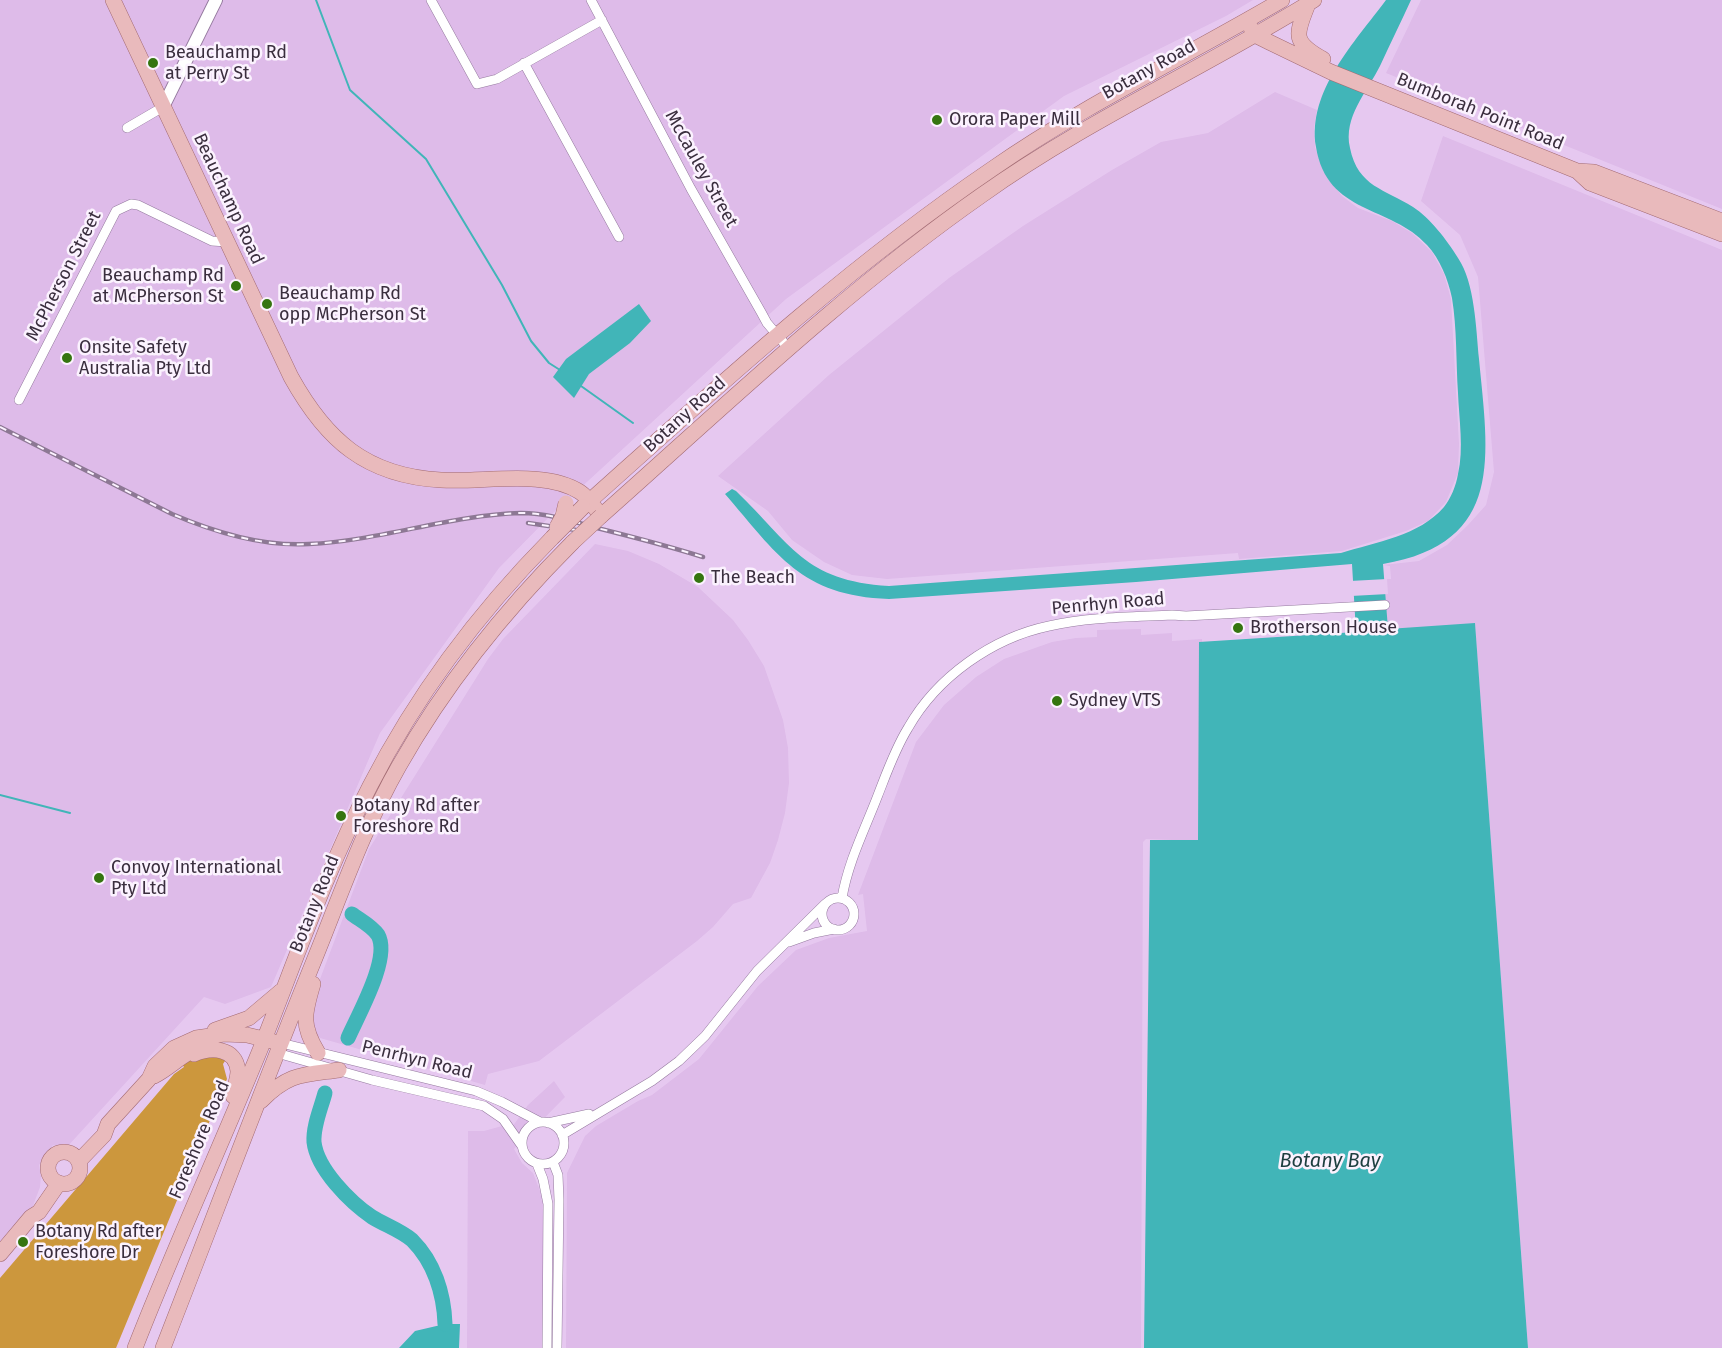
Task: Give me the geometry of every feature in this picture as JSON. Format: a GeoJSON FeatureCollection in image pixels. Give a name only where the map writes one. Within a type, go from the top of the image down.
{"type":"FeatureCollection","features":[{"type":"Feature","properties":{"kind":"main road","name":"Beauchamp Road"},"geometry":{"type":"LineString","coordinates":[[113,0],[308,407],[340,442],[366,460],[408,476],[442,480],[535,478],[557,482],[579,492],[595,509]]}},
{"type":"Feature","properties":{"kind":"main road","name":"Botany Road"},"geometry":{"type":"LineString","coordinates":[[279,1048],[355,856],[382,798],[437,704],[495,626],[573,542],[595,509],[777,335],[915,222],[993,168],[1100,100],[1281,0]]}},
{"type":"Feature","properties":{"kind":"main road","name":"Botany Road"},"geometry":{"type":"LineString","coordinates":[[262,1044],[349,829],[409,717],[467,633],[510,581],[552,538],[595,509],[870,279],[983,194],[1093,124],[1311,2]]}},
{"type":"Feature","properties":{"kind":"main road","name":"Bumborah Point Road"},"geometry":{"type":"LineString","coordinates":[[1311,2],[1299,26],[1299,38],[1308,50],[1334,69]]}},
{"type":"Feature","properties":{"kind":"main road"},"geometry":{"type":"LineString","coordinates":[[1247,20],[1255,35]]}},
{"type":"Feature","properties":{"kind":"main road","name":"Bumborah Point Road"},"geometry":{"type":"LineString","coordinates":[[1255,35],[1334,69],[1369,88],[1577,171],[1594,172],[1711,221],[1722,234]]}},
{"type":"Feature","properties":{"kind":"main road"},"geometry":{"type":"LineString","coordinates":[[514,480],[526,485],[558,491],[563,495],[566,503],[563,516],[552,538]]}},
{"type":"Feature","properties":{"kind":"main road"},"geometry":{"type":"LineString","coordinates":[[318,1053],[304,1023],[329,923]]}},
{"type":"Feature","properties":{"kind":"main road"},"geometry":{"type":"LineString","coordinates":[[76,1157],[62,1151],[53,1155],[48,1165],[54,1180],[64,1184],[74,1180],[80,1171],[76,1157],[82,1146],[98,1129],[108,1125],[148,1079],[164,1056],[184,1043],[208,1032],[249,1018],[283,989]]}},
{"type":"Feature","properties":{"kind":"main road"},"geometry":{"type":"LineString","coordinates":[[163,1348],[279,1048],[236,1034],[196,1038]]}},
{"type":"Feature","properties":{"kind":"main road"},"geometry":{"type":"LineString","coordinates":[[148,1079],[163,1072],[191,1050],[213,1044],[262,1044]]}},
{"type":"Feature","properties":{"kind":"main road","name":"Foreshore Road"},"geometry":{"type":"LineString","coordinates":[[135,1348],[166,1267],[262,1044]]}},
{"type":"Feature","properties":{"kind":"main road"},"geometry":{"type":"LineString","coordinates":[[177,1060],[213,1049],[230,1055],[238,1071],[226,1130]]}},
{"type":"Feature","properties":{"kind":"main road"},"geometry":{"type":"LineString","coordinates":[[257,1105],[286,1080],[302,1074],[339,1070]]}},
{"type":"Feature","properties":{"kind":"main road"},"geometry":{"type":"LineString","coordinates":[[0,1254],[31,1217],[39,1212],[54,1180]]}},
{"type":"Feature","properties":{"kind":"street"},"geometry":{"type":"LineString","coordinates":[[128,128],[164,107],[216,0]]}},
{"type":"Feature","properties":{"kind":"street"},"geometry":{"type":"LineString","coordinates":[[431,0],[477,84],[496,79],[602,20]]}},
{"type":"Feature","properties":{"kind":"street","name":"McCauley Street"},"geometry":{"type":"LineString","coordinates":[[591,0],[691,189],[761,312],[789,349]]}},
{"type":"Feature","properties":{"kind":"street"},"geometry":{"type":"LineString","coordinates":[[524,63],[619,237]]}},
{"type":"Feature","properties":{"kind":"street","name":"McPherson Street"},"geometry":{"type":"LineString","coordinates":[[19,400],[116,211],[131,204],[138,205],[212,242],[227,242]]}},
{"type":"Feature","properties":{"kind":"street","name":"Penrhyn Road"},"geometry":{"type":"LineString","coordinates":[[842,898],[851,861],[889,766],[909,726],[936,690],[977,656],[1019,634],[1071,622],[1385,605]]}},
{"type":"Feature","properties":{"kind":"street"},"geometry":{"type":"LineString","coordinates":[[562,1136],[652,1081],[679,1061],[705,1036],[757,971],[825,904],[836,898],[842,898],[852,905],[854,917],[846,927],[814,933],[787,943]]}},
{"type":"Feature","properties":{"kind":"street"},"geometry":{"type":"LineString","coordinates":[[825,904],[823,919],[834,929]]}},
{"type":"Feature","properties":{"kind":"street","name":"Penrhyn Road"},"geometry":{"type":"LineString","coordinates":[[279,1048],[318,1053],[476,1091],[544,1123]]}},
{"type":"Feature","properties":{"kind":"street","name":"Penrhyn Road"},"geometry":{"type":"LineString","coordinates":[[279,1048],[339,1070],[484,1106],[503,1119],[522,1146]]}},
{"type":"Feature","properties":{"kind":"street"},"geometry":{"type":"LineString","coordinates":[[544,1123],[557,1128],[562,1136],[563,1149],[553,1162],[537,1164],[525,1154],[522,1146],[526,1131],[532,1125],[598,1113]]}},
{"type":"Feature","properties":{"kind":"street"},"geometry":{"type":"LineString","coordinates":[[553,1162],[558,1175],[559,1200],[557,1348]]}},
{"type":"Feature","properties":{"kind":"street"},"geometry":{"type":"LineString","coordinates":[[537,1164],[543,1179],[548,1204],[547,1348]]}},
{"type":"Feature","properties":{"kind":"shaded area"},"geometry":{"type":"Polygon","coordinates":[[[0,0],[1253,0],[1226,16],[1064,96],[786,299],[551,515],[499,568],[380,733],[271,987],[225,1004],[204,997],[67,1147],[53,1145],[39,1165],[40,1187],[28,1219],[0,1254],[0,0]]]}},
{"type":"Feature","properties":{"kind":"shaded area"},"geometry":{"type":"Polygon","coordinates":[[[1421,0],[1722,0],[1722,209],[1386,73],[1421,0]]]}},
{"type":"Feature","properties":{"kind":"shaded area"},"geometry":{"type":"Polygon","coordinates":[[[1275,92],[1317,110],[1314,128],[1315,147],[1324,173],[1342,196],[1358,208],[1392,221],[1412,233],[1432,252],[1444,274],[1451,299],[1459,444],[1458,473],[1446,502],[1428,521],[1406,531],[1342,551],[1239,559],[1238,553],[887,579],[852,575],[824,562],[792,540],[768,511],[718,476],[829,375],[949,278],[1023,226],[1161,142],[1208,133],[1275,92]]]}},
{"type":"Feature","properties":{"kind":"shaded area"},"geometry":{"type":"Polygon","coordinates":[[[1443,136],[1722,250],[1722,1348],[1528,1348],[1475,624],[1388,630],[1384,579],[1391,579],[1390,566],[1383,565],[1419,561],[1447,545],[1486,505],[1494,472],[1478,277],[1460,235],[1421,201],[1443,136]]]}},
{"type":"Feature","properties":{"kind":"shaded area"},"geometry":{"type":"Polygon","coordinates":[[[595,544],[628,551],[659,564],[698,587],[733,620],[764,666],[783,720],[788,748],[789,783],[778,840],[770,863],[751,898],[733,904],[697,941],[539,1061],[488,1074],[485,1085],[320,1038],[313,1031],[311,1003],[369,849],[488,659],[503,639],[595,544]]]}},
{"type":"Feature","properties":{"kind":"shaded area"},"geometry":{"type":"Polygon","coordinates":[[[1141,629],[1141,635],[1172,633],[1172,641],[1202,639],[1202,643],[1199,841],[1146,839],[1143,842],[1141,1348],[566,1348],[567,1173],[585,1136],[596,1126],[652,1095],[699,1059],[758,986],[796,950],[829,938],[867,931],[863,894],[858,895],[916,742],[944,705],[976,677],[1004,659],[1052,642],[1097,637],[1097,630],[1141,629]]]}},
{"type":"Feature","properties":{"kind":"shaded area"},"geometry":{"type":"Polygon","coordinates":[[[225,1057],[223,1064],[227,1079],[116,1348],[0,1348],[0,1278],[174,1074],[184,1067],[181,1062],[187,1058],[225,1057]]]}},
{"type":"Feature","properties":{"kind":"shaded area"},"geometry":{"type":"Polygon","coordinates":[[[554,1081],[565,1097],[514,1149],[522,1163],[533,1173],[544,1201],[543,1348],[467,1348],[468,1131],[484,1131],[502,1126],[507,1134],[528,1105],[554,1081]]]}},
{"type":"Feature","properties":{"kind":"water","name":"Botany Bay"},"geometry":{"type":"Polygon","coordinates":[[[1386,0],[1411,0],[1380,66],[1353,115],[1349,137],[1350,148],[1359,171],[1366,179],[1426,217],[1449,244],[1464,268],[1474,307],[1485,429],[1485,461],[1480,490],[1470,515],[1451,537],[1423,553],[1383,564],[1388,629],[1475,623],[1528,1348],[1144,1348],[1150,840],[1198,840],[1199,642],[1356,632],[1352,564],[889,599],[859,596],[834,590],[812,580],[794,568],[760,535],[725,494],[732,489],[736,491],[786,543],[818,568],[860,583],[889,586],[1341,553],[1396,537],[1434,517],[1444,507],[1453,492],[1461,454],[1455,321],[1448,284],[1436,257],[1427,245],[1412,232],[1362,207],[1333,185],[1322,169],[1316,147],[1315,126],[1326,87],[1348,50],[1386,0]]]}},
{"type":"Feature","properties":{"kind":"water"},"geometry":{"type":"Polygon","coordinates":[[[639,304],[651,321],[630,343],[589,374],[574,398],[553,377],[566,359],[639,304]]]}},
{"type":"Feature","properties":{"kind":"water"},"geometry":{"type":"Polygon","coordinates":[[[445,1324],[460,1324],[459,1348],[399,1348],[415,1331],[445,1324]]]}},
{"type":"Feature","properties":{"kind":"pier"},"geometry":{"type":"Polygon","coordinates":[[[1387,579],[1388,594],[1351,596],[1350,581],[1387,579]]]}},
{"type":"Feature","properties":{"kind":"waterway"},"geometry":{"type":"LineString","coordinates":[[316,0],[350,90],[426,159],[502,285],[531,341],[549,363],[560,370]]}},
{"type":"Feature","properties":{"kind":"waterway"},"geometry":{"type":"LineString","coordinates":[[581,386],[633,423]]}},
{"type":"Feature","properties":{"kind":"waterway"},"geometry":{"type":"LineString","coordinates":[[0,795],[70,813]]}},
{"type":"Feature","properties":{"kind":"waterway"},"geometry":{"type":"LineString","coordinates":[[348,1038],[377,972],[381,945],[378,935],[352,914]]}},
{"type":"Feature","properties":{"kind":"waterway"},"geometry":{"type":"LineString","coordinates":[[325,1093],[314,1136],[316,1152],[321,1163],[354,1203],[372,1217],[407,1236],[420,1249],[432,1268],[440,1290],[445,1324]]}},
{"type":"Feature","properties":{"kind":"railway"},"geometry":{"type":"LineString","coordinates":[[0,427],[172,514],[205,527],[256,541],[291,544],[336,542],[467,518],[521,513],[559,518],[703,557]]}},
{"type":"Feature","properties":{"kind":"railway"},"geometry":{"type":"LineString","coordinates":[[528,523],[576,530]]}},
{"type":"Feature","properties":{"kind":"place","name":"Beauchamp Rd at Perry St"},"geometry":{"type":"Point","coordinates":[153,63]}},
{"type":"Feature","properties":{"kind":"place","name":"Orora Paper Mill"},"geometry":{"type":"Point","coordinates":[937,120]}},
{"type":"Feature","properties":{"kind":"place","name":"Beauchamp Rd at McPherson St"},"geometry":{"type":"Point","coordinates":[236,286]}},
{"type":"Feature","properties":{"kind":"place","name":"Beauchamp Rd opp McPherson St"},"geometry":{"type":"Point","coordinates":[267,304]}},
{"type":"Feature","properties":{"kind":"place","name":"Onsite Safety Australia Pty Ltd"},"geometry":{"type":"Point","coordinates":[67,358]}},
{"type":"Feature","properties":{"kind":"place","name":"The Beach"},"geometry":{"type":"Point","coordinates":[699,578]}},
{"type":"Feature","properties":{"kind":"place","name":"Brotherson House"},"geometry":{"type":"Point","coordinates":[1238,628]}},
{"type":"Feature","properties":{"kind":"place","name":"Sydney VTS"},"geometry":{"type":"Point","coordinates":[1057,701]}},
{"type":"Feature","properties":{"kind":"place","name":"Botany Rd after Foreshore Rd"},"geometry":{"type":"Point","coordinates":[341,816]}},
{"type":"Feature","properties":{"kind":"place","name":"Convoy International Pty Ltd"},"geometry":{"type":"Point","coordinates":[99,878]}},
{"type":"Feature","properties":{"kind":"place","name":"Botany Rd after Foreshore Dr"},"geometry":{"type":"Point","coordinates":[23,1242]}}]}
